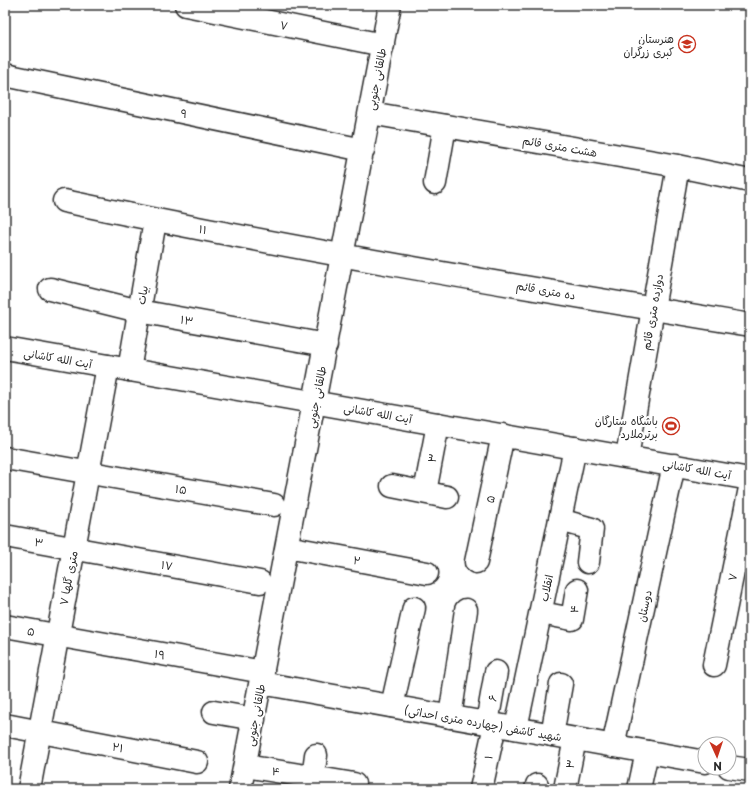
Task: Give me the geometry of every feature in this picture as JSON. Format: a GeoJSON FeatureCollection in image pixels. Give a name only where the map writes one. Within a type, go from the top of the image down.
{"type":"FeatureCollection","features":[{"type":"Feature","properties":{"kind":"street","name":"۷"},"geometry":{"type":"LineString","coordinates":[[186,5],[382,45]]}},
{"type":"Feature","properties":{"kind":"street","name":"طالقانی جنوبی"},"geometry":{"type":"LineString","coordinates":[[240,789],[390,5]]}},
{"type":"Feature","properties":{"kind":"street","name":"۹"},"geometry":{"type":"LineString","coordinates":[[5,75],[363,150]]}},
{"type":"Feature","properties":{"kind":"street","name":"هشت متری قائم"},"geometry":{"type":"LineString","coordinates":[[370,113],[678,166],[750,181]]}},
{"type":"Feature","properties":{"kind":"street"},"geometry":{"type":"LineString","coordinates":[[435,183],[446,126]]}},
{"type":"Feature","properties":{"kind":"street","name":"دوازده متری قائم"},"geometry":{"type":"LineString","coordinates":[[627,457],[678,166]]}},
{"type":"Feature","properties":{"kind":"street","name":"۱۱"},"geometry":{"type":"LineString","coordinates":[[64,201],[155,221],[343,255]]}},
{"type":"Feature","properties":{"kind":"street","name":"بیات"},"geometry":{"type":"LineString","coordinates":[[129,370],[155,221]]}},
{"type":"Feature","properties":{"kind":"street","name":"ده متری قائم"},"geometry":{"type":"LineString","coordinates":[[343,255],[750,325]]}},
{"type":"Feature","properties":{"kind":"street","name":"۱۳"},"geometry":{"type":"LineString","coordinates":[[50,289],[139,311],[326,344]]}},
{"type":"Feature","properties":{"kind":"street","name":"آیت الله کاشانی"},"geometry":{"type":"LineString","coordinates":[[5,348],[750,478]]}},
{"type":"Feature","properties":{"kind":"street","name":"۷ متری گلها"},"geometry":{"type":"LineString","coordinates":[[29,789],[108,366]]}},
{"type":"Feature","properties":{"kind":"street","name":"۳"},"geometry":{"type":"LineString","coordinates":[[425,492],[438,424]]}},
{"type":"Feature","properties":{"kind":"street","name":"۵"},"geometry":{"type":"LineString","coordinates":[[476,562],[503,435]]}},
{"type":"Feature","properties":{"kind":"street","name":"انقلاب"},"geometry":{"type":"LineString","coordinates":[[499,725],[540,613],[576,448]]}},
{"type":"Feature","properties":{"kind":"street","name":"۱۵"},"geometry":{"type":"LineString","coordinates":[[5,458],[274,505]]}},
{"type":"Feature","properties":{"kind":"street","name":"دوستان"},"geometry":{"type":"LineString","coordinates":[[613,746],[674,465]]}},
{"type":"Feature","properties":{"kind":"street"},"geometry":{"type":"LineString","coordinates":[[392,486],[447,497]]}},
{"type":"Feature","properties":{"kind":"street","name":"۷"},"geometry":{"type":"LineString","coordinates":[[714,665],[750,488]]}},
{"type":"Feature","properties":{"kind":"street"},"geometry":{"type":"LineString","coordinates":[[560,520],[592,529],[588,562]]}},
{"type":"Feature","properties":{"kind":"street","name":"۳"},"geometry":{"type":"LineString","coordinates":[[5,536],[74,548]]}},
{"type":"Feature","properties":{"kind":"street","name":"۲"},"geometry":{"type":"LineString","coordinates":[[287,546],[427,573]]}},
{"type":"Feature","properties":{"kind":"street","name":"۱۷"},"geometry":{"type":"LineString","coordinates":[[74,548],[260,582]]}},
{"type":"Feature","properties":{"kind":"street","name":"۴"},"geometry":{"type":"LineString","coordinates":[[540,613],[572,619],[577,590]]}},
{"type":"Feature","properties":{"kind":"street"},"geometry":{"type":"LineString","coordinates":[[392,706],[414,608]]}},
{"type":"Feature","properties":{"kind":"street"},"geometry":{"type":"LineString","coordinates":[[450,717],[466,610]]}},
{"type":"Feature","properties":{"kind":"street","name":"۵"},"geometry":{"type":"LineString","coordinates":[[5,626],[58,636]]}},
{"type":"Feature","properties":{"kind":"street","name":"۱۹"},"geometry":{"type":"LineString","coordinates":[[58,636],[262,677]]}},
{"type":"Feature","properties":{"kind":"street","name":"۶"},"geometry":{"type":"LineString","coordinates":[[496,672],[499,725]]}},
{"type":"Feature","properties":{"kind":"street","name":"شهید کاشفی (چهارده متری احداثی)"},"geometry":{"type":"LineString","coordinates":[[262,677],[392,706],[697,761]]}},
{"type":"Feature","properties":{"kind":"street"},"geometry":{"type":"LineString","coordinates":[[552,735],[561,684]]}},
{"type":"Feature","properties":{"kind":"street"},"geometry":{"type":"LineString","coordinates":[[214,712],[254,719]]}},
{"type":"Feature","properties":{"kind":"street"},"geometry":{"type":"LineString","coordinates":[[5,725],[40,732]]}},
{"type":"Feature","properties":{"kind":"street","name":"۱"},"geometry":{"type":"LineString","coordinates":[[482,789],[499,725]]}},
{"type":"Feature","properties":{"kind":"street","name":"۲۱"},"geometry":{"type":"LineString","coordinates":[[40,732],[197,762]]}},
{"type":"Feature","properties":{"kind":"street","name":"۳"},"geometry":{"type":"LineString","coordinates":[[565,789],[575,739]]}},
{"type":"Feature","properties":{"kind":"street"},"geometry":{"type":"LineString","coordinates":[[639,789],[647,752]]}},
{"type":"Feature","properties":{"kind":"street"},"geometry":{"type":"LineString","coordinates":[[313,777],[316,755]]}},
{"type":"Feature","properties":{"kind":"street","name":"۴"},"geometry":{"type":"LineString","coordinates":[[245,766],[355,782]]}},
{"type":"Feature","properties":{"kind":"street"},"geometry":{"type":"LineString","coordinates":[[737,768],[750,770]]}},
{"type":"Feature","properties":{"kind":"place","name":"هنرستان کبری زرگران"},"geometry":{"type":"Point","coordinates":[687,44]}},
{"type":"Feature","properties":{"kind":"place","name":"باشگاه ستارگان برترملارد"},"geometry":{"type":"Point","coordinates":[671,426]}}]}
